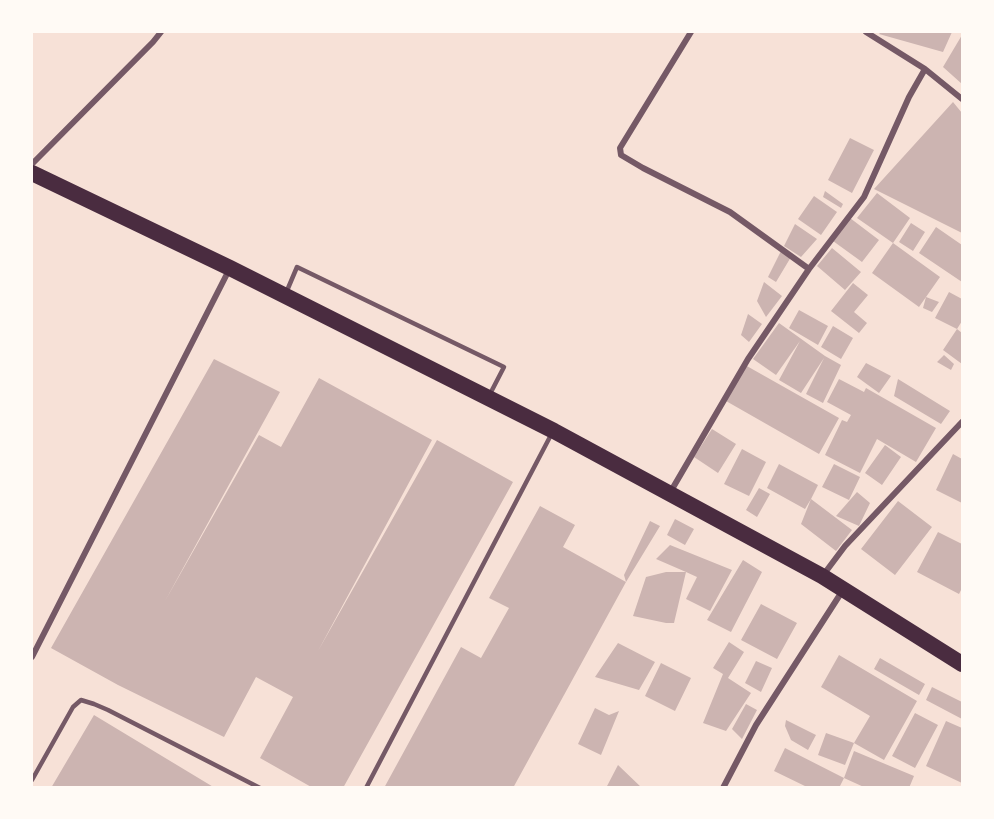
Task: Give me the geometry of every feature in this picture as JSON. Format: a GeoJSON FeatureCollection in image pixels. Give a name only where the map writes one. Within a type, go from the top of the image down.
{"type":"FeatureCollection","features":[{"type":"Feature","properties":{"kind":"highway"},"geometry":{"type":"LineString","coordinates":[[32,173],[285,295],[554,431],[822,576],[963,663]]}},
{"type":"Feature","properties":{"kind":"street"},"geometry":{"type":"LineString","coordinates":[[32,164],[161,32]]}},
{"type":"Feature","properties":{"kind":"street"},"geometry":{"type":"LineString","coordinates":[[691,32],[620,148],[621,155],[730,212],[809,269]]}},
{"type":"Feature","properties":{"kind":"street"},"geometry":{"type":"LineString","coordinates":[[866,32],[925,69],[963,99]]}},
{"type":"Feature","properties":{"kind":"street"},"geometry":{"type":"LineString","coordinates":[[669,494],[748,359],[809,269],[864,197],[909,96],[925,69]]}},
{"type":"Feature","properties":{"kind":"street"},"geometry":{"type":"LineString","coordinates":[[32,657],[230,268]]}},
{"type":"Feature","properties":{"kind":"street"},"geometry":{"type":"LineString","coordinates":[[822,576],[845,546],[963,422]]}},
{"type":"Feature","properties":{"kind":"street"},"geometry":{"type":"LineString","coordinates":[[723,788],[756,725],[844,590]]}},
{"type":"Feature","properties":{"kind":"lane"},"geometry":{"type":"LineString","coordinates":[[285,295],[297,267],[504,367],[488,398]]}},
{"type":"Feature","properties":{"kind":"lane"},"geometry":{"type":"LineString","coordinates":[[366,788],[554,431]]}},
{"type":"Feature","properties":{"kind":"lane"},"geometry":{"type":"LineString","coordinates":[[32,780],[73,707],[81,700],[108,710],[260,788]]}},
{"type":"Feature","properties":{"kind":"building"},"geometry":{"type":"Polygon","coordinates":[[[881,32],[952,32],[943,52],[879,34],[881,32]]]}},
{"type":"Feature","properties":{"kind":"building"},"geometry":{"type":"Polygon","coordinates":[[[962,35],[962,84],[943,67],[962,35]]]}},
{"type":"Feature","properties":{"kind":"building"},"geometry":{"type":"Polygon","coordinates":[[[953,102],[962,113],[962,233],[874,189],[953,102]]]}},
{"type":"Feature","properties":{"kind":"building"},"geometry":{"type":"Polygon","coordinates":[[[850,138],[874,150],[852,193],[828,180],[850,138]]]}},
{"type":"Feature","properties":{"kind":"building"},"geometry":{"type":"Polygon","coordinates":[[[825,191],[843,204],[841,208],[823,197],[825,191]]]}},
{"type":"Feature","properties":{"kind":"building"},"geometry":{"type":"Polygon","coordinates":[[[877,193],[910,218],[893,243],[857,218],[877,193]]]}},
{"type":"Feature","properties":{"kind":"building"},"geometry":{"type":"Polygon","coordinates":[[[814,196],[837,212],[821,235],[798,219],[814,196]]]}},
{"type":"Feature","properties":{"kind":"building"},"geometry":{"type":"Polygon","coordinates":[[[850,218],[879,240],[862,262],[833,241],[850,218]]]}},
{"type":"Feature","properties":{"kind":"building"},"geometry":{"type":"Polygon","coordinates":[[[911,223],[925,232],[913,251],[899,242],[911,223]]]}},
{"type":"Feature","properties":{"kind":"building"},"geometry":{"type":"Polygon","coordinates":[[[795,224],[817,239],[801,257],[784,246],[795,224]]]}},
{"type":"Feature","properties":{"kind":"building"},"geometry":{"type":"Polygon","coordinates":[[[936,227],[962,245],[962,282],[919,253],[936,227]]]}},
{"type":"Feature","properties":{"kind":"building"},"geometry":{"type":"Polygon","coordinates":[[[893,243],[940,277],[919,307],[872,273],[893,243]]]}},
{"type":"Feature","properties":{"kind":"building"},"geometry":{"type":"Polygon","coordinates":[[[832,248],[861,272],[845,290],[817,266],[832,248]]]}},
{"type":"Feature","properties":{"kind":"building"},"geometry":{"type":"Polygon","coordinates":[[[781,251],[791,257],[776,282],[768,277],[781,251]]]}},
{"type":"Feature","properties":{"kind":"building"},"geometry":{"type":"Polygon","coordinates":[[[764,282],[782,296],[766,317],[757,301],[764,282]]]}},
{"type":"Feature","properties":{"kind":"building"},"geometry":{"type":"Polygon","coordinates":[[[853,283],[868,295],[854,312],[867,323],[859,333],[831,311],[853,283]]]}},
{"type":"Feature","properties":{"kind":"building"},"geometry":{"type":"Polygon","coordinates":[[[949,292],[962,299],[962,321],[957,329],[935,318],[949,292]]]}},
{"type":"Feature","properties":{"kind":"building"},"geometry":{"type":"Polygon","coordinates":[[[926,297],[939,302],[932,312],[923,308],[926,297]]]}},
{"type":"Feature","properties":{"kind":"building"},"geometry":{"type":"Polygon","coordinates":[[[799,310],[828,326],[818,345],[789,328],[799,310]]]}},
{"type":"Feature","properties":{"kind":"building"},"geometry":{"type":"Polygon","coordinates":[[[748,314],[762,324],[749,342],[741,335],[748,314]]]}},
{"type":"Feature","properties":{"kind":"building"},"geometry":{"type":"Polygon","coordinates":[[[779,323],[841,365],[823,403],[806,394],[824,358],[801,393],[779,380],[800,341],[776,375],[753,359],[779,323]]]}},
{"type":"Feature","properties":{"kind":"building"},"geometry":{"type":"Polygon","coordinates":[[[833,326],[853,338],[841,359],[821,347],[833,326]]]}},
{"type":"Feature","properties":{"kind":"building"},"geometry":{"type":"Polygon","coordinates":[[[957,329],[962,333],[962,364],[943,350],[957,329]]]}},
{"type":"Feature","properties":{"kind":"building"},"geometry":{"type":"Polygon","coordinates":[[[944,355],[954,364],[951,370],[937,362],[944,355]]]}},
{"type":"Feature","properties":{"kind":"building"},"geometry":{"type":"Polygon","coordinates":[[[214,359],[280,392],[165,601],[259,435],[281,447],[319,378],[432,440],[318,651],[437,440],[513,482],[343,788],[313,788],[260,758],[293,697],[256,677],[224,737],[118,685],[51,648],[214,359]]]}},
{"type":"Feature","properties":{"kind":"building"},"geometry":{"type":"Polygon","coordinates":[[[866,363],[891,376],[879,393],[857,377],[866,363]]]}},
{"type":"Feature","properties":{"kind":"building"},"geometry":{"type":"Polygon","coordinates":[[[745,365],[839,418],[819,454],[726,401],[745,365]]]}},
{"type":"Feature","properties":{"kind":"building"},"geometry":{"type":"Polygon","coordinates":[[[839,379],[864,392],[866,388],[936,428],[916,462],[877,439],[860,473],[825,455],[842,420],[847,422],[851,415],[827,402],[839,379]]]}},
{"type":"Feature","properties":{"kind":"building"},"geometry":{"type":"Polygon","coordinates":[[[898,379],[950,411],[941,424],[894,396],[898,379]]]}},
{"type":"Feature","properties":{"kind":"building"},"geometry":{"type":"Polygon","coordinates":[[[712,429],[736,444],[718,473],[694,457],[712,429]]]}},
{"type":"Feature","properties":{"kind":"building"},"geometry":{"type":"Polygon","coordinates":[[[885,445],[901,457],[882,485],[865,473],[885,445]]]}},
{"type":"Feature","properties":{"kind":"building"},"geometry":{"type":"Polygon","coordinates":[[[742,449],[766,462],[749,496],[724,484],[742,449]]]}},
{"type":"Feature","properties":{"kind":"building"},"geometry":{"type":"Polygon","coordinates":[[[953,454],[962,459],[962,503],[936,490],[953,454]]]}},
{"type":"Feature","properties":{"kind":"building"},"geometry":{"type":"Polygon","coordinates":[[[779,464],[818,485],[805,509],[767,488],[779,464]]]}},
{"type":"Feature","properties":{"kind":"building"},"geometry":{"type":"Polygon","coordinates":[[[834,464],[860,477],[849,500],[822,487],[834,464]]]}},
{"type":"Feature","properties":{"kind":"building"},"geometry":{"type":"Polygon","coordinates":[[[759,488],[770,494],[757,517],[746,510],[759,488]]]}},
{"type":"Feature","properties":{"kind":"building"},"geometry":{"type":"Polygon","coordinates":[[[857,492],[870,503],[859,526],[836,516],[857,492]]]}},
{"type":"Feature","properties":{"kind":"building"},"geometry":{"type":"Polygon","coordinates":[[[811,499],[852,530],[836,551],[801,524],[811,499]]]}},
{"type":"Feature","properties":{"kind":"building"},"geometry":{"type":"Polygon","coordinates":[[[898,501],[932,527],[895,575],[861,549],[898,501]]]}},
{"type":"Feature","properties":{"kind":"building"},"geometry":{"type":"Polygon","coordinates":[[[540,506],[575,525],[563,547],[626,582],[513,788],[384,788],[461,647],[481,658],[509,608],[489,598],[540,506]]]}},
{"type":"Feature","properties":{"kind":"building"},"geometry":{"type":"Polygon","coordinates":[[[675,519],[694,529],[685,545],[667,535],[675,519]]]}},
{"type":"Feature","properties":{"kind":"building"},"geometry":{"type":"Polygon","coordinates":[[[650,521],[660,526],[626,582],[624,575],[650,521]]]}},
{"type":"Feature","properties":{"kind":"building"},"geometry":{"type":"Polygon","coordinates":[[[938,532],[962,544],[962,588],[959,594],[917,572],[938,532]]]}},
{"type":"Feature","properties":{"kind":"building"},"geometry":{"type":"Polygon","coordinates":[[[670,545],[732,570],[710,611],[686,599],[697,577],[656,559],[670,545]]]}},
{"type":"Feature","properties":{"kind":"building"},"geometry":{"type":"Polygon","coordinates":[[[743,560],[762,572],[731,632],[707,620],[743,560]]]}},
{"type":"Feature","properties":{"kind":"building"},"geometry":{"type":"Polygon","coordinates":[[[666,572],[686,572],[674,623],[633,616],[646,577],[666,572]]]}},
{"type":"Feature","properties":{"kind":"building"},"geometry":{"type":"Polygon","coordinates":[[[761,604],[797,623],[777,659],[741,640],[761,604]]]}},
{"type":"Feature","properties":{"kind":"building"},"geometry":{"type":"Polygon","coordinates":[[[729,642],[744,652],[728,678],[751,693],[726,731],[703,723],[723,674],[713,668],[729,642]]]}},
{"type":"Feature","properties":{"kind":"building"},"geometry":{"type":"Polygon","coordinates":[[[618,643],[655,662],[639,690],[595,677],[618,643]]]}},
{"type":"Feature","properties":{"kind":"building"},"geometry":{"type":"Polygon","coordinates":[[[839,655],[917,701],[884,760],[854,743],[870,716],[821,687],[839,655]]]}},
{"type":"Feature","properties":{"kind":"building"},"geometry":{"type":"Polygon","coordinates":[[[880,658],[925,684],[919,695],[874,669],[880,658]]]}},
{"type":"Feature","properties":{"kind":"building"},"geometry":{"type":"Polygon","coordinates":[[[756,661],[772,668],[761,692],[745,683],[756,661]]]}},
{"type":"Feature","properties":{"kind":"building"},"geometry":{"type":"Polygon","coordinates":[[[661,663],[691,678],[675,711],[645,696],[661,663]]]}},
{"type":"Feature","properties":{"kind":"building"},"geometry":{"type":"Polygon","coordinates":[[[932,687],[962,702],[962,719],[926,700],[932,687]]]}},
{"type":"Feature","properties":{"kind":"building"},"geometry":{"type":"Polygon","coordinates":[[[746,704],[757,710],[742,739],[732,729],[746,704]]]}},
{"type":"Feature","properties":{"kind":"building"},"geometry":{"type":"Polygon","coordinates":[[[595,708],[609,715],[619,711],[601,755],[578,744],[595,708]]]}},
{"type":"Feature","properties":{"kind":"building"},"geometry":{"type":"Polygon","coordinates":[[[915,713],[938,725],[915,768],[892,756],[915,713]]]}},
{"type":"Feature","properties":{"kind":"building"},"geometry":{"type":"Polygon","coordinates":[[[94,715],[215,788],[51,788],[94,715]]]}},
{"type":"Feature","properties":{"kind":"building"},"geometry":{"type":"Polygon","coordinates":[[[786,720],[816,735],[808,750],[791,740],[785,726],[786,720]]]}},
{"type":"Feature","properties":{"kind":"building"},"geometry":{"type":"Polygon","coordinates":[[[946,721],[962,728],[962,783],[926,766],[946,721]]]}},
{"type":"Feature","properties":{"kind":"building"},"geometry":{"type":"Polygon","coordinates":[[[826,733],[854,743],[845,765],[818,755],[826,733]]]}},
{"type":"Feature","properties":{"kind":"building"},"geometry":{"type":"Polygon","coordinates":[[[785,748],[844,778],[839,788],[809,788],[774,771],[785,748]]]}},
{"type":"Feature","properties":{"kind":"building"},"geometry":{"type":"Polygon","coordinates":[[[854,751],[914,776],[909,788],[866,788],[844,778],[854,751]]]}},
{"type":"Feature","properties":{"kind":"building"},"geometry":{"type":"Polygon","coordinates":[[[618,765],[642,788],[606,788],[618,765]]]}}]}
